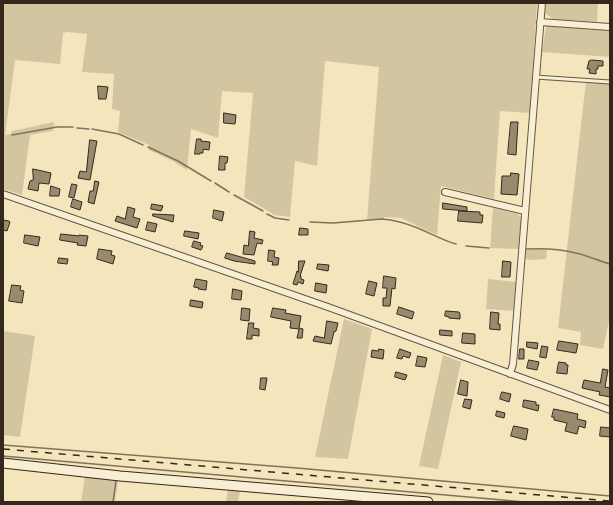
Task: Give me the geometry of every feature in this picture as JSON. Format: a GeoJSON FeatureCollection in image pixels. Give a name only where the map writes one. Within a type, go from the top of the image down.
{"type":"FeatureCollection","features":[{"type":"Feature","properties":{"kind":"street"},"geometry":{"type":"LineString","coordinates":[[510,374],[513,364],[542,3]]}},
{"type":"Feature","properties":{"kind":"street"},"geometry":{"type":"LineString","coordinates":[[540,22],[610,27]]}},
{"type":"Feature","properties":{"kind":"street"},"geometry":{"type":"LineString","coordinates":[[445,192],[525,211]]}},
{"type":"Feature","properties":{"kind":"street"},"geometry":{"type":"LineString","coordinates":[[3,194],[328,307],[610,410]]}},
{"type":"Feature","properties":{"kind":"street"},"geometry":{"type":"LineString","coordinates":[[3,463],[120,476],[428,502]]}},
{"type":"Feature","properties":{"kind":"lane"},"geometry":{"type":"LineString","coordinates":[[535,77],[610,82]]}},
{"type":"Feature","properties":{"kind":"shaded area"},"geometry":{"type":"Polygon","coordinates":[[[3,3],[537,3],[530,113],[500,111],[494,199],[441,186],[437,235],[401,218],[384,217],[384,219],[367,220],[379,67],[325,61],[317,166],[295,161],[290,217],[275,215],[244,197],[253,93],[222,91],[218,138],[191,129],[187,170],[173,161],[149,150],[149,145],[118,132],[120,111],[112,109],[114,74],[82,72],[87,34],[67,32],[63,33],[60,64],[15,60],[5,135],[10,134],[12,131],[54,122],[53,131],[30,135],[22,195],[3,189],[3,3]]]}},
{"type":"Feature","properties":{"kind":"shaded area"},"geometry":{"type":"Polygon","coordinates":[[[546,3],[598,3],[597,22],[553,19],[545,13],[546,3]]]}},
{"type":"Feature","properties":{"kind":"shaded area"},"geometry":{"type":"Polygon","coordinates":[[[546,26],[610,30],[610,57],[542,52],[546,26]]]}},
{"type":"Feature","properties":{"kind":"shaded area"},"geometry":{"type":"Polygon","coordinates":[[[586,81],[610,83],[610,316],[603,349],[580,345],[581,332],[558,328],[586,81]]]}},
{"type":"Feature","properties":{"kind":"shaded area"},"geometry":{"type":"Polygon","coordinates":[[[493,208],[518,214],[522,219],[520,249],[490,248],[493,208]]]}},
{"type":"Feature","properties":{"kind":"shaded area"},"geometry":{"type":"Polygon","coordinates":[[[524,250],[547,250],[546,259],[524,259],[524,250]]]}},
{"type":"Feature","properties":{"kind":"shaded area"},"geometry":{"type":"Polygon","coordinates":[[[488,279],[517,282],[514,311],[486,309],[488,279]]]}},
{"type":"Feature","properties":{"kind":"shaded area"},"geometry":{"type":"Polygon","coordinates":[[[344,319],[372,329],[348,459],[315,457],[344,319]]]}},
{"type":"Feature","properties":{"kind":"shaded area"},"geometry":{"type":"Polygon","coordinates":[[[3,331],[35,336],[20,437],[3,435],[3,331]]]}},
{"type":"Feature","properties":{"kind":"shaded area"},"geometry":{"type":"Polygon","coordinates":[[[443,355],[461,362],[438,469],[419,466],[443,355]]]}},
{"type":"Feature","properties":{"kind":"shaded area"},"geometry":{"type":"Polygon","coordinates":[[[85,476],[118,481],[115,502],[81,502],[85,476]]]}},
{"type":"Feature","properties":{"kind":"shaded area"},"geometry":{"type":"Polygon","coordinates":[[[228,489],[240,490],[238,502],[226,502],[228,489]]]}},
{"type":"Feature","properties":{"kind":"building"},"geometry":{"type":"Polygon","coordinates":[[[589,61],[603,61],[603,66],[598,66],[598,69],[596,69],[596,74],[589,73],[590,69],[587,69],[589,61]]]}},
{"type":"Feature","properties":{"kind":"building"},"geometry":{"type":"Polygon","coordinates":[[[98,86],[108,87],[106,99],[99,99],[98,86]]]}},
{"type":"Feature","properties":{"kind":"building"},"geometry":{"type":"Polygon","coordinates":[[[224,113],[236,115],[235,124],[224,123],[224,113]]]}},
{"type":"Feature","properties":{"kind":"building"},"geometry":{"type":"Polygon","coordinates":[[[511,122],[518,122],[516,155],[508,154],[511,122]]]}},
{"type":"Feature","properties":{"kind":"building"},"geometry":{"type":"Polygon","coordinates":[[[197,139],[210,142],[209,150],[203,149],[203,153],[195,154],[197,139]]]}},
{"type":"Feature","properties":{"kind":"building"},"geometry":{"type":"Polygon","coordinates":[[[90,140],[97,141],[90,180],[78,178],[80,171],[86,172],[90,140]]]}},
{"type":"Feature","properties":{"kind":"building"},"geometry":{"type":"Polygon","coordinates":[[[220,156],[228,157],[227,163],[225,163],[225,170],[219,170],[220,156]]]}},
{"type":"Feature","properties":{"kind":"building"},"geometry":{"type":"Polygon","coordinates":[[[33,169],[51,173],[49,184],[39,183],[38,191],[28,189],[30,181],[33,180],[33,169]]]}},
{"type":"Feature","properties":{"kind":"building"},"geometry":{"type":"Polygon","coordinates":[[[511,173],[519,174],[517,195],[501,194],[502,176],[510,176],[511,173]]]}},
{"type":"Feature","properties":{"kind":"building"},"geometry":{"type":"Polygon","coordinates":[[[95,181],[99,182],[94,204],[88,202],[90,191],[93,191],[95,181]]]}},
{"type":"Feature","properties":{"kind":"building"},"geometry":{"type":"Polygon","coordinates":[[[72,184],[77,185],[74,198],[69,197],[72,184]]]}},
{"type":"Feature","properties":{"kind":"building"},"geometry":{"type":"Polygon","coordinates":[[[51,186],[60,189],[59,196],[50,196],[51,186]]]}},
{"type":"Feature","properties":{"kind":"building"},"geometry":{"type":"Polygon","coordinates":[[[73,199],[82,202],[80,210],[71,207],[73,199]]]}},
{"type":"Feature","properties":{"kind":"building"},"geometry":{"type":"Polygon","coordinates":[[[443,203],[467,207],[467,211],[443,209],[443,203]]]}},
{"type":"Feature","properties":{"kind":"building"},"geometry":{"type":"Polygon","coordinates":[[[152,204],[163,206],[161,211],[151,209],[152,204]]]}},
{"type":"Feature","properties":{"kind":"building"},"geometry":{"type":"Polygon","coordinates":[[[128,207],[135,209],[133,217],[140,219],[137,228],[115,221],[117,216],[125,219],[128,207]]]}},
{"type":"Feature","properties":{"kind":"building"},"geometry":{"type":"Polygon","coordinates":[[[214,210],[224,212],[222,221],[213,218],[214,210]]]}},
{"type":"Feature","properties":{"kind":"building"},"geometry":{"type":"Polygon","coordinates":[[[459,211],[480,212],[480,215],[483,215],[482,223],[458,221],[459,211]]]}},
{"type":"Feature","properties":{"kind":"building"},"geometry":{"type":"Polygon","coordinates":[[[153,214],[174,215],[173,222],[153,216],[153,214]]]}},
{"type":"Feature","properties":{"kind":"building"},"geometry":{"type":"Polygon","coordinates":[[[3,220],[10,222],[7,231],[3,230],[3,220]]]}},
{"type":"Feature","properties":{"kind":"building"},"geometry":{"type":"Polygon","coordinates":[[[148,222],[157,224],[155,232],[146,230],[148,222]]]}},
{"type":"Feature","properties":{"kind":"building"},"geometry":{"type":"Polygon","coordinates":[[[300,228],[308,229],[308,235],[299,235],[300,228]]]}},
{"type":"Feature","properties":{"kind":"building"},"geometry":{"type":"Polygon","coordinates":[[[185,231],[199,233],[198,239],[184,236],[185,231]]]}},
{"type":"Feature","properties":{"kind":"building"},"geometry":{"type":"Polygon","coordinates":[[[250,231],[255,232],[254,238],[263,240],[262,244],[257,243],[254,255],[243,254],[244,245],[248,246],[250,231]]]}},
{"type":"Feature","properties":{"kind":"building"},"geometry":{"type":"Polygon","coordinates":[[[61,234],[88,236],[86,246],[60,240],[61,234]]]}},
{"type":"Feature","properties":{"kind":"building"},"geometry":{"type":"Polygon","coordinates":[[[25,235],[40,237],[38,246],[24,243],[25,235]]]}},
{"type":"Feature","properties":{"kind":"building"},"geometry":{"type":"Polygon","coordinates":[[[194,241],[201,243],[200,245],[203,246],[201,250],[192,247],[194,241]]]}},
{"type":"Feature","properties":{"kind":"building"},"geometry":{"type":"Polygon","coordinates":[[[99,249],[112,251],[111,255],[115,256],[113,264],[97,259],[99,249]]]}},
{"type":"Feature","properties":{"kind":"building"},"geometry":{"type":"Polygon","coordinates":[[[269,250],[275,251],[274,257],[279,258],[278,265],[272,265],[273,262],[268,261],[269,250]]]}},
{"type":"Feature","properties":{"kind":"building"},"geometry":{"type":"Polygon","coordinates":[[[227,253],[255,261],[255,264],[225,258],[227,253]]]}},
{"type":"Feature","properties":{"kind":"building"},"geometry":{"type":"Polygon","coordinates":[[[59,258],[68,259],[67,264],[58,263],[59,258]]]}},
{"type":"Feature","properties":{"kind":"building"},"geometry":{"type":"Polygon","coordinates":[[[299,261],[305,261],[300,276],[301,279],[304,280],[303,284],[298,282],[297,285],[293,284],[297,271],[298,272],[299,261]]]}},
{"type":"Feature","properties":{"kind":"building"},"geometry":{"type":"Polygon","coordinates":[[[503,261],[511,262],[510,277],[502,277],[503,261]]]}},
{"type":"Feature","properties":{"kind":"building"},"geometry":{"type":"Polygon","coordinates":[[[318,264],[329,265],[328,271],[317,269],[318,264]]]}},
{"type":"Feature","properties":{"kind":"building"},"geometry":{"type":"Polygon","coordinates":[[[384,276],[396,278],[395,289],[392,288],[390,306],[383,306],[383,298],[386,298],[387,288],[383,288],[384,276]]]}},
{"type":"Feature","properties":{"kind":"building"},"geometry":{"type":"Polygon","coordinates":[[[196,279],[207,281],[206,290],[194,287],[196,279]]]}},
{"type":"Feature","properties":{"kind":"building"},"geometry":{"type":"Polygon","coordinates":[[[369,281],[377,283],[374,296],[366,294],[369,281]]]}},
{"type":"Feature","properties":{"kind":"building"},"geometry":{"type":"Polygon","coordinates":[[[316,283],[327,285],[326,293],[315,291],[316,283]]]}},
{"type":"Feature","properties":{"kind":"building"},"geometry":{"type":"Polygon","coordinates":[[[12,285],[21,286],[20,290],[24,291],[22,303],[9,301],[12,285]]]}},
{"type":"Feature","properties":{"kind":"building"},"geometry":{"type":"Polygon","coordinates":[[[233,289],[242,291],[241,300],[232,299],[233,289]]]}},
{"type":"Feature","properties":{"kind":"building"},"geometry":{"type":"Polygon","coordinates":[[[191,300],[203,302],[202,308],[190,306],[191,300]]]}},
{"type":"Feature","properties":{"kind":"building"},"geometry":{"type":"Polygon","coordinates":[[[399,307],[414,312],[412,319],[397,314],[399,307]]]}},
{"type":"Feature","properties":{"kind":"building"},"geometry":{"type":"Polygon","coordinates":[[[242,308],[250,309],[249,321],[241,320],[242,308]]]}},
{"type":"Feature","properties":{"kind":"building"},"geometry":{"type":"Polygon","coordinates":[[[273,308],[286,310],[285,313],[301,316],[299,328],[303,329],[302,338],[297,338],[299,329],[290,328],[291,321],[271,317],[273,308]]]}},
{"type":"Feature","properties":{"kind":"building"},"geometry":{"type":"Polygon","coordinates":[[[446,311],[459,312],[460,319],[445,316],[446,311]]]}},
{"type":"Feature","properties":{"kind":"building"},"geometry":{"type":"Polygon","coordinates":[[[491,312],[499,313],[498,324],[500,324],[500,330],[490,329],[491,312]]]}},
{"type":"Feature","properties":{"kind":"building"},"geometry":{"type":"Polygon","coordinates":[[[327,321],[338,323],[331,344],[313,341],[315,336],[324,338],[327,321]]]}},
{"type":"Feature","properties":{"kind":"building"},"geometry":{"type":"Polygon","coordinates":[[[249,323],[254,323],[253,328],[259,329],[259,336],[252,335],[252,339],[247,339],[249,323]]]}},
{"type":"Feature","properties":{"kind":"building"},"geometry":{"type":"Polygon","coordinates":[[[440,330],[452,331],[452,336],[440,335],[440,330]]]}},
{"type":"Feature","properties":{"kind":"building"},"geometry":{"type":"Polygon","coordinates":[[[463,333],[475,334],[475,344],[462,343],[463,333]]]}},
{"type":"Feature","properties":{"kind":"building"},"geometry":{"type":"Polygon","coordinates":[[[559,341],[578,344],[576,353],[557,350],[559,341]]]}},
{"type":"Feature","properties":{"kind":"building"},"geometry":{"type":"Polygon","coordinates":[[[527,342],[538,343],[537,349],[527,347],[527,342]]]}},
{"type":"Feature","properties":{"kind":"building"},"geometry":{"type":"Polygon","coordinates":[[[542,346],[548,347],[546,358],[540,357],[542,346]]]}},
{"type":"Feature","properties":{"kind":"building"},"geometry":{"type":"Polygon","coordinates":[[[379,349],[384,350],[383,359],[371,357],[372,350],[378,351],[379,349]]]}},
{"type":"Feature","properties":{"kind":"building"},"geometry":{"type":"Polygon","coordinates":[[[400,349],[411,353],[409,358],[403,356],[402,359],[397,358],[400,349]]]}},
{"type":"Feature","properties":{"kind":"building"},"geometry":{"type":"Polygon","coordinates":[[[520,349],[524,349],[524,359],[519,359],[520,349]]]}},
{"type":"Feature","properties":{"kind":"building"},"geometry":{"type":"Polygon","coordinates":[[[418,356],[427,358],[425,367],[416,366],[418,356]]]}},
{"type":"Feature","properties":{"kind":"building"},"geometry":{"type":"Polygon","coordinates":[[[529,360],[539,362],[537,370],[527,368],[529,360]]]}},
{"type":"Feature","properties":{"kind":"building"},"geometry":{"type":"Polygon","coordinates":[[[559,362],[566,363],[566,365],[568,365],[567,374],[557,373],[559,362]]]}},
{"type":"Feature","properties":{"kind":"building"},"geometry":{"type":"Polygon","coordinates":[[[603,369],[608,370],[605,387],[610,388],[610,397],[599,395],[600,392],[582,388],[584,380],[600,383],[603,369]]]}},
{"type":"Feature","properties":{"kind":"building"},"geometry":{"type":"Polygon","coordinates":[[[396,372],[407,375],[405,380],[395,377],[396,372]]]}},
{"type":"Feature","properties":{"kind":"building"},"geometry":{"type":"Polygon","coordinates":[[[261,378],[267,378],[265,390],[260,389],[261,378]]]}},
{"type":"Feature","properties":{"kind":"building"},"geometry":{"type":"Polygon","coordinates":[[[461,380],[468,382],[467,396],[458,394],[461,380]]]}},
{"type":"Feature","properties":{"kind":"building"},"geometry":{"type":"Polygon","coordinates":[[[502,392],[511,394],[509,402],[500,399],[502,392]]]}},
{"type":"Feature","properties":{"kind":"building"},"geometry":{"type":"Polygon","coordinates":[[[465,399],[472,400],[470,409],[463,407],[465,399]]]}},
{"type":"Feature","properties":{"kind":"building"},"geometry":{"type":"Polygon","coordinates":[[[524,400],[536,402],[536,405],[539,405],[538,411],[523,407],[524,400]]]}},
{"type":"Feature","properties":{"kind":"building"},"geometry":{"type":"Polygon","coordinates":[[[554,409],[578,414],[577,419],[586,421],[585,428],[579,426],[577,434],[565,431],[567,423],[554,420],[554,417],[552,417],[554,409]]]}},
{"type":"Feature","properties":{"kind":"building"},"geometry":{"type":"Polygon","coordinates":[[[497,411],[505,413],[504,418],[496,416],[497,411]]]}},
{"type":"Feature","properties":{"kind":"building"},"geometry":{"type":"Polygon","coordinates":[[[514,426],[528,429],[526,440],[511,436],[514,426]]]}},
{"type":"Feature","properties":{"kind":"building"},"geometry":{"type":"Polygon","coordinates":[[[601,427],[610,428],[610,437],[600,436],[601,427]]]}},
{"type":"Feature","properties":{"kind":"waterway"},"geometry":{"type":"LineString","coordinates":[[12,135],[57,127],[73,127]]}},
{"type":"Feature","properties":{"kind":"waterway"},"geometry":{"type":"LineString","coordinates":[[77,128],[89,129]]}},
{"type":"Feature","properties":{"kind":"waterway"},"geometry":{"type":"LineString","coordinates":[[92,129],[119,134],[143,145]]}},
{"type":"Feature","properties":{"kind":"waterway"},"geometry":{"type":"LineString","coordinates":[[148,147],[178,161],[211,181]]}},
{"type":"Feature","properties":{"kind":"waterway"},"geometry":{"type":"LineString","coordinates":[[215,183],[229,192]]}},
{"type":"Feature","properties":{"kind":"waterway"},"geometry":{"type":"LineString","coordinates":[[234,195],[263,211]]}},
{"type":"Feature","properties":{"kind":"waterway"},"geometry":{"type":"LineString","coordinates":[[267,214],[275,218],[289,220]]}},
{"type":"Feature","properties":{"kind":"waterway"},"geometry":{"type":"LineString","coordinates":[[310,222],[333,223],[386,219],[420,229],[456,244]]}},
{"type":"Feature","properties":{"kind":"waterway"},"geometry":{"type":"LineString","coordinates":[[466,246],[489,248]]}},
{"type":"Feature","properties":{"kind":"waterway"},"geometry":{"type":"LineString","coordinates":[[526,249],[566,251],[610,264]]}},
{"type":"Feature","properties":{"kind":"waterway"},"geometry":{"type":"LineString","coordinates":[[3,445],[297,468],[610,496]]}},
{"type":"Feature","properties":{"kind":"waterway"},"geometry":{"type":"LineString","coordinates":[[3,456],[525,502]]}},
{"type":"Feature","properties":{"kind":"waterway"},"geometry":{"type":"LineString","coordinates":[[113,502],[116,481]]}},
{"type":"Feature","properties":{"kind":"railway"},"geometry":{"type":"LineString","coordinates":[[3,449],[610,501]]}}]}
